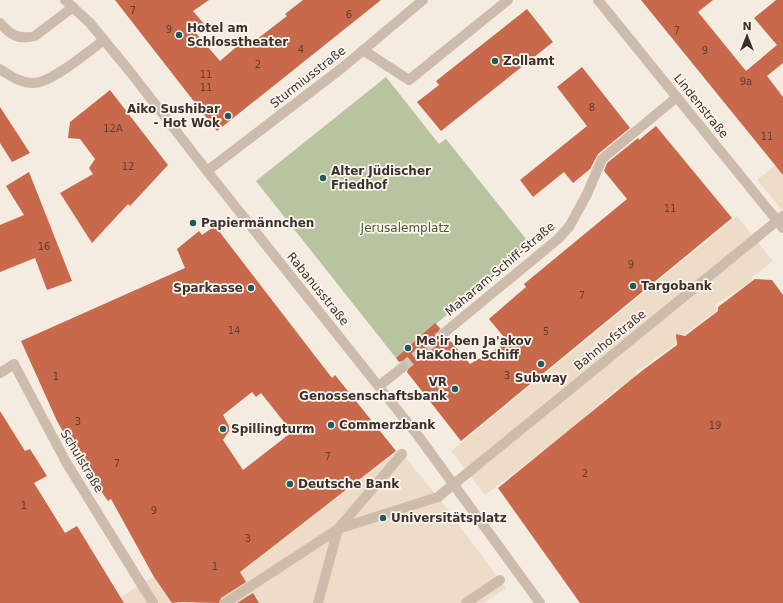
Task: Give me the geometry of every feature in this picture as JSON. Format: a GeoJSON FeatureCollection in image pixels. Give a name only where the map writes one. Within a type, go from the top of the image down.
{"type":"FeatureCollection","features":[{"type":"Feature","properties":{"kind":"street","name":"Rabanusstraße"},"geometry":{"type":"LineString","coordinates":[[65,0],[90,22],[379,386],[454,485],[540,603]]}},
{"type":"Feature","properties":{"kind":"street","name":"Sturmiusstraße"},"geometry":{"type":"LineString","coordinates":[[207,171],[363,50],[423,0]]}},
{"type":"Feature","properties":{"kind":"street"},"geometry":{"type":"LineString","coordinates":[[363,50],[409,80],[508,0]]}},
{"type":"Feature","properties":{"kind":"street","name":"Lindenstraße"},"geometry":{"type":"LineString","coordinates":[[598,0],[781,221]]}},
{"type":"Feature","properties":{"kind":"street"},"geometry":{"type":"LineString","coordinates":[[0,23],[9,33],[21,38],[28,38],[35,36],[73,7]]}},
{"type":"Feature","properties":{"kind":"street"},"geometry":{"type":"LineString","coordinates":[[0,69],[21,81],[34,83],[50,79],[104,40]]}},
{"type":"Feature","properties":{"kind":"street","name":"Maharam-Schiff-Straße"},"geometry":{"type":"LineString","coordinates":[[444,333],[558,239],[569,227],[587,194],[602,159],[677,97]]}},
{"type":"Feature","properties":{"kind":"street","name":"Bahnhofstraße"},"geometry":{"type":"LineString","coordinates":[[454,485],[781,221]]}},
{"type":"Feature","properties":{"kind":"street","name":"Schulstraße"},"geometry":{"type":"LineString","coordinates":[[0,373],[14,364],[79,482],[151,600]]}},
{"type":"Feature","properties":{"kind":"street"},"geometry":{"type":"LineString","coordinates":[[379,386],[403,367]]}},
{"type":"Feature","properties":{"kind":"street"},"geometry":{"type":"LineString","coordinates":[[318,603],[338,529],[402,454]]}},
{"type":"Feature","properties":{"kind":"street"},"geometry":{"type":"LineString","coordinates":[[225,603],[338,529],[438,498],[454,485]]}},
{"type":"Feature","properties":{"kind":"street"},"geometry":{"type":"LineString","coordinates":[[466,603],[500,580]]}},
{"type":"Feature","properties":{"kind":"street"},"geometry":{"type":"LineString","coordinates":[[140,603],[151,600]]}},
{"type":"Feature","properties":{"kind":"green space","name":"Jerusalemplatz"},"geometry":{"type":"Polygon","coordinates":[[[386,77],[439,144],[446,139],[530,244],[396,358],[256,181],[386,77]]]}},
{"type":"Feature","properties":{"kind":"shaded area"},"geometry":{"type":"Polygon","coordinates":[[[783,160],[783,211],[757,180],[783,160]]]}},
{"type":"Feature","properties":{"kind":"shaded area"},"geometry":{"type":"Polygon","coordinates":[[[737,216],[773,261],[752,277],[751,282],[716,304],[716,311],[685,334],[682,334],[675,339],[675,344],[644,367],[636,371],[636,379],[621,389],[618,388],[565,434],[485,495],[451,451],[737,216]]]}},
{"type":"Feature","properties":{"kind":"shaded area","name":"Universitätsplatz"},"geometry":{"type":"Polygon","coordinates":[[[399,450],[438,497],[506,588],[484,603],[193,603],[201,601],[399,450]]]}},
{"type":"Feature","properties":{"kind":"shaded area"},"geometry":{"type":"Polygon","coordinates":[[[154,577],[172,603],[112,603],[142,583],[154,577]]]}},
{"type":"Feature","properties":{"kind":"shaded area"},"geometry":{"type":"Polygon","coordinates":[[[185,599],[193,603],[179,603],[185,599]]]}},
{"type":"Feature","properties":{"kind":"building"},"geometry":{"type":"Polygon","coordinates":[[[115,0],[209,0],[193,11],[205,25],[195,32],[220,61],[248,37],[252,43],[287,16],[285,14],[303,0],[381,0],[217,131],[115,0]]]}},
{"type":"Feature","properties":{"kind":"building"},"geometry":{"type":"Polygon","coordinates":[[[641,0],[713,0],[698,12],[746,71],[777,45],[754,18],[776,0],[783,0],[783,63],[767,76],[783,97],[783,175],[641,0]]]}},
{"type":"Feature","properties":{"kind":"building","name":"Zollamt"},"geometry":{"type":"Polygon","coordinates":[[[527,9],[553,42],[441,131],[417,102],[439,85],[436,81],[527,9]]]}},
{"type":"Feature","properties":{"kind":"building"},"geometry":{"type":"Polygon","coordinates":[[[582,67],[630,128],[598,154],[590,169],[573,183],[564,172],[533,197],[520,180],[587,126],[557,87],[582,67]]]}},
{"type":"Feature","properties":{"kind":"building"},"geometry":{"type":"Polygon","coordinates":[[[110,90],[168,165],[130,206],[128,204],[92,243],[60,193],[93,174],[89,168],[95,159],[80,139],[68,138],[70,122],[110,90]]]}},
{"type":"Feature","properties":{"kind":"building"},"geometry":{"type":"Polygon","coordinates":[[[0,107],[30,153],[12,162],[0,143],[0,107]]]}},
{"type":"Feature","properties":{"kind":"building"},"geometry":{"type":"Polygon","coordinates":[[[656,126],[732,218],[461,441],[407,372],[409,366],[408,363],[402,361],[399,362],[396,358],[435,323],[440,328],[438,334],[439,337],[445,339],[448,338],[470,364],[508,342],[489,319],[526,287],[524,284],[627,199],[604,171],[607,163],[638,138],[639,140],[656,126]]]}},
{"type":"Feature","properties":{"kind":"building"},"geometry":{"type":"Polygon","coordinates":[[[29,172],[72,281],[47,290],[35,258],[0,272],[0,225],[24,215],[6,186],[29,172]]]}},
{"type":"Feature","properties":{"kind":"building"},"geometry":{"type":"Polygon","coordinates":[[[215,226],[332,378],[335,375],[396,451],[240,572],[246,582],[221,598],[219,603],[172,603],[154,577],[111,499],[108,501],[78,458],[57,421],[21,341],[185,268],[177,249],[199,231],[202,235],[215,226]],[[252,392],[223,415],[229,426],[229,431],[223,440],[243,470],[292,432],[261,393],[256,397],[252,392]]]}},
{"type":"Feature","properties":{"kind":"building"},"geometry":{"type":"Polygon","coordinates":[[[755,279],[772,280],[783,295],[783,603],[580,603],[498,488],[643,370],[677,345],[676,334],[685,336],[718,311],[718,307],[755,279]]]}},
{"type":"Feature","properties":{"kind":"building"},"geometry":{"type":"Polygon","coordinates":[[[0,411],[25,451],[30,449],[47,476],[34,483],[65,533],[77,526],[124,603],[0,603],[0,411]]]}},
{"type":"Feature","properties":{"kind":"building"},"geometry":{"type":"Polygon","coordinates":[[[253,593],[259,603],[237,603],[253,593]]]}},
{"type":"Feature","properties":{"kind":"tunnel"},"geometry":{"type":"LineString","coordinates":[[403,367],[444,333]]}},
{"type":"Feature","properties":{"kind":"place","name":"Hotel am Schlosstheater"},"geometry":{"type":"Point","coordinates":[179,35]}},
{"type":"Feature","properties":{"kind":"place","name":"Zollamt"},"geometry":{"type":"Point","coordinates":[495,61]}},
{"type":"Feature","properties":{"kind":"place","name":"Aiko Sushibar - Hot Wok"},"geometry":{"type":"Point","coordinates":[228,116]}},
{"type":"Feature","properties":{"kind":"place","name":"Alter Jüdischer Friedhof"},"geometry":{"type":"Point","coordinates":[323,178]}},
{"type":"Feature","properties":{"kind":"place","name":"Papiermännchen"},"geometry":{"type":"Point","coordinates":[193,223]}},
{"type":"Feature","properties":{"kind":"place","name":"Targobank"},"geometry":{"type":"Point","coordinates":[633,286]}},
{"type":"Feature","properties":{"kind":"place","name":"Sparkasse"},"geometry":{"type":"Point","coordinates":[251,288]}},
{"type":"Feature","properties":{"kind":"place","name":"Me'ir ben Ja'akov HaKohen Schiff"},"geometry":{"type":"Point","coordinates":[408,348]}},
{"type":"Feature","properties":{"kind":"place","name":"Subway"},"geometry":{"type":"Point","coordinates":[541,364]}},
{"type":"Feature","properties":{"kind":"place","name":"VR Genossenschaftsbank"},"geometry":{"type":"Point","coordinates":[455,389]}},
{"type":"Feature","properties":{"kind":"place","name":"Commerzbank"},"geometry":{"type":"Point","coordinates":[331,425]}},
{"type":"Feature","properties":{"kind":"place","name":"Spillingturm"},"geometry":{"type":"Point","coordinates":[223,429]}},
{"type":"Feature","properties":{"kind":"place","name":"Deutsche Bank"},"geometry":{"type":"Point","coordinates":[290,484]}},
{"type":"Feature","properties":{"kind":"place","name":"Universitätsplatz"},"geometry":{"type":"Point","coordinates":[383,518]}}]}
